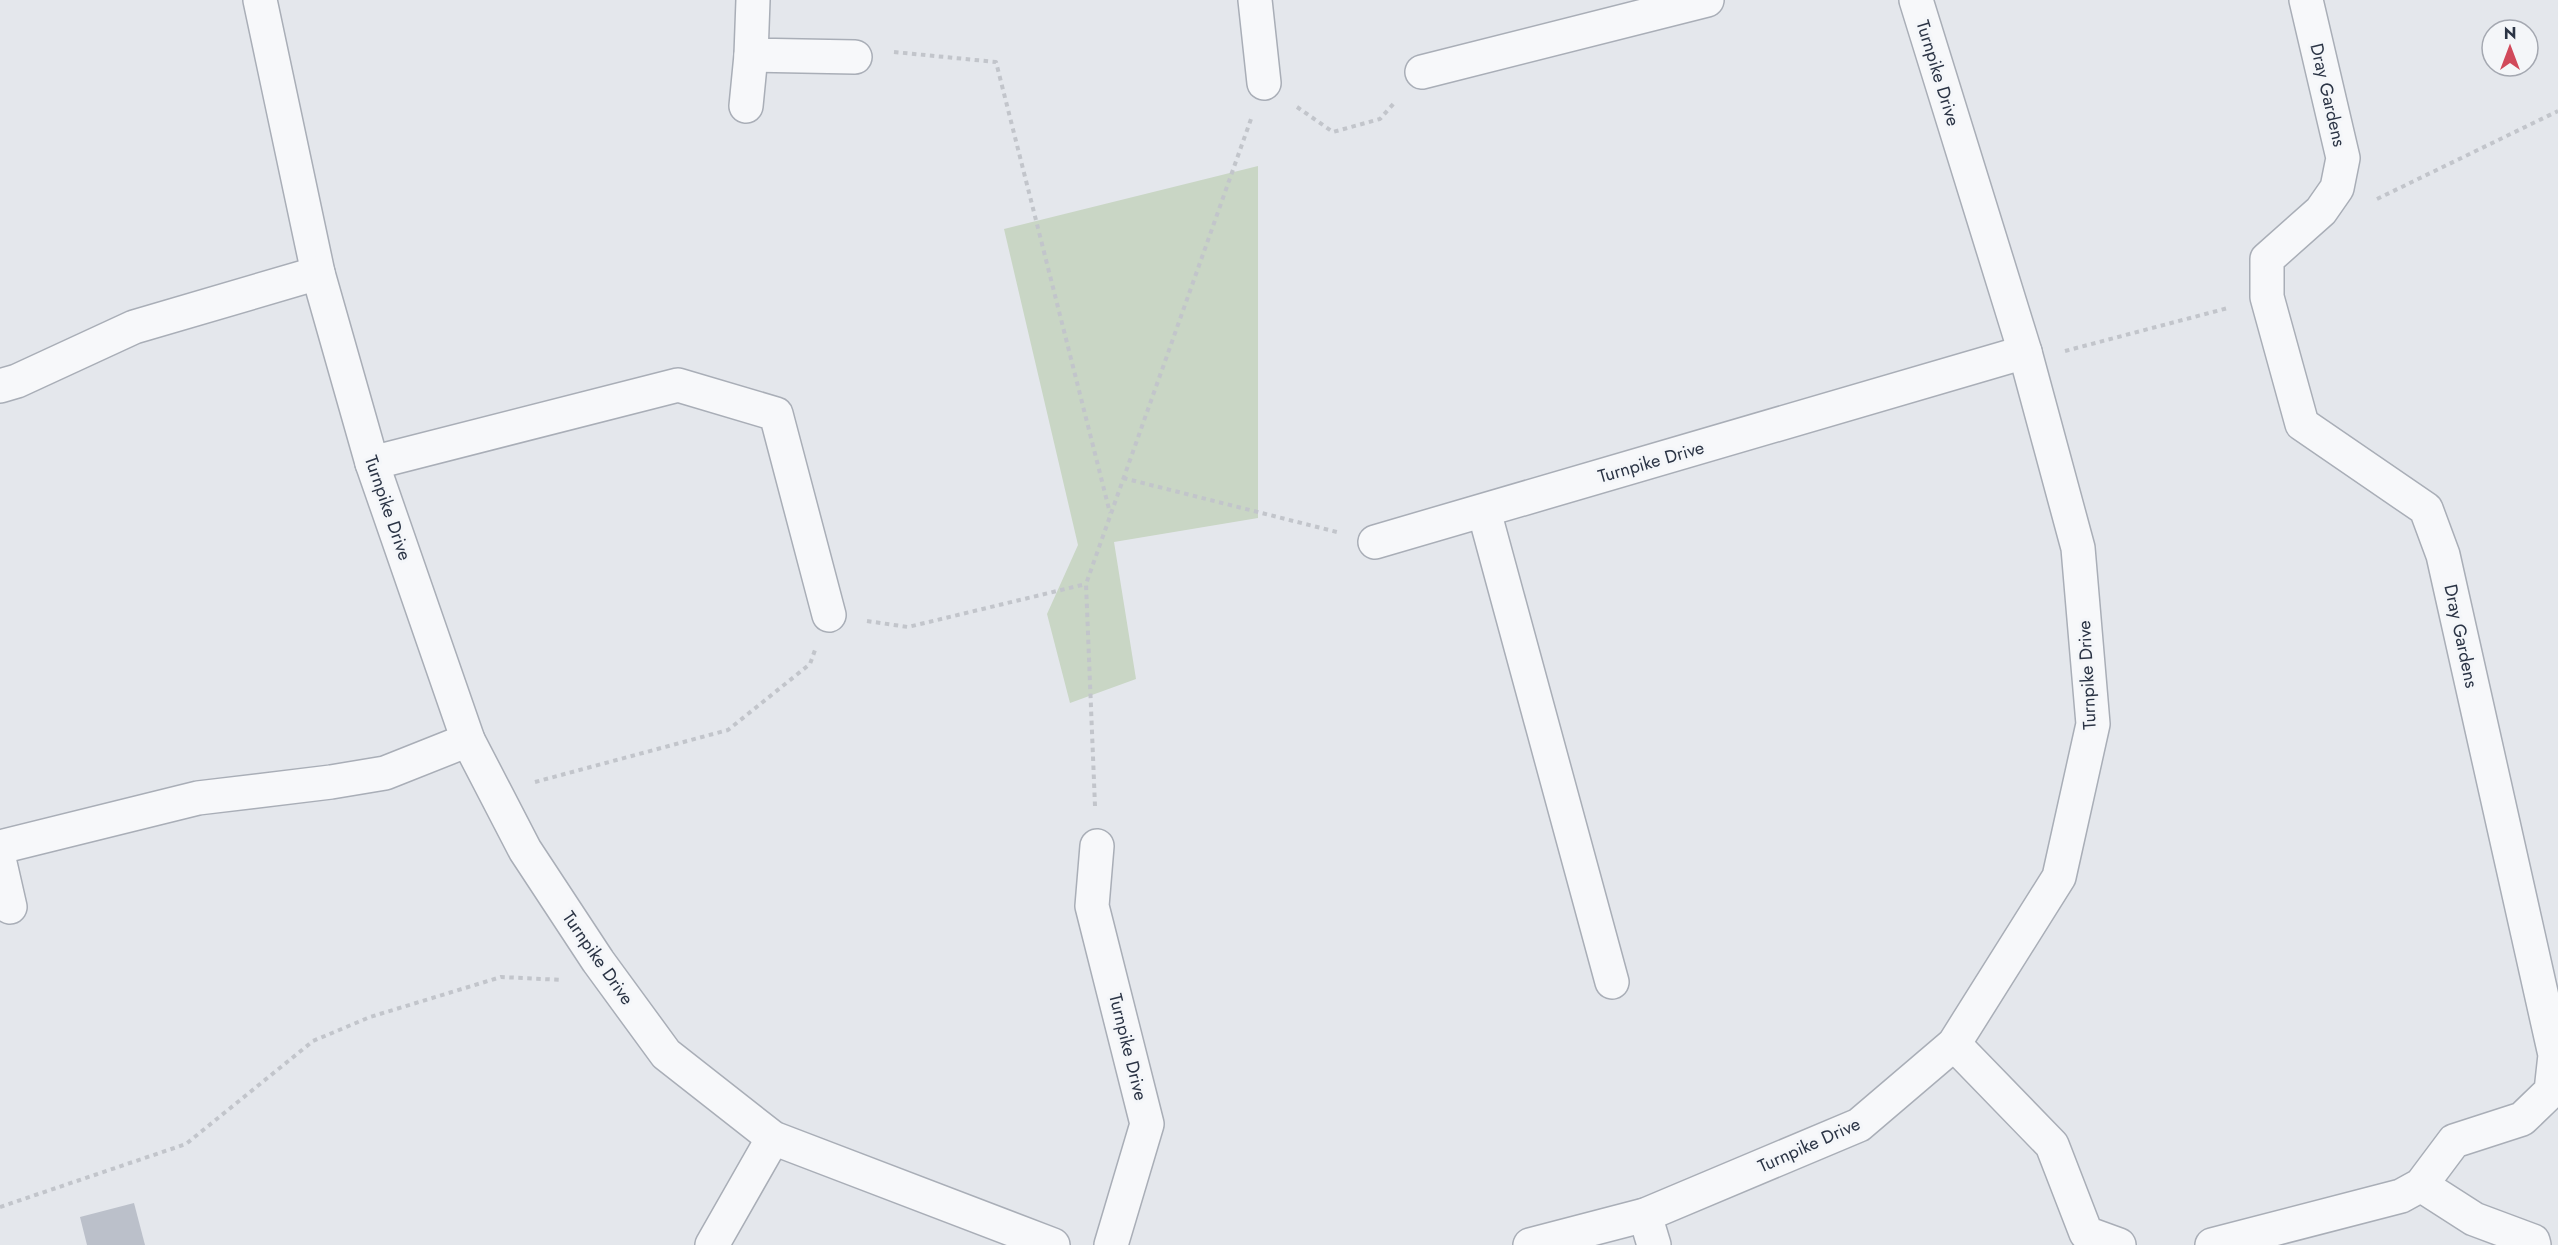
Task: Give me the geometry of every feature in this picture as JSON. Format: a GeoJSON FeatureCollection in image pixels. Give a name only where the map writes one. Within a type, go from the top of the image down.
{"type":"FeatureCollection","features":[{"type":"Feature","properties":{"kind":"street","name":"Turnpike Drive"},"geometry":{"type":"LineString","coordinates":[[260,0],[318,273],[372,463],[468,740],[525,850],[598,961],[666,1054],[773,1138],[1053,1245]]}},
{"type":"Feature","properties":{"kind":"street"},"geometry":{"type":"LineString","coordinates":[[746,106],[753,0]]}},
{"type":"Feature","properties":{"kind":"street"},"geometry":{"type":"LineString","coordinates":[[1255,0],[1264,83]]}},
{"type":"Feature","properties":{"kind":"street"},"geometry":{"type":"LineString","coordinates":[[1422,72],[1707,0]]}},
{"type":"Feature","properties":{"kind":"street","name":"Turnpike Drive"},"geometry":{"type":"LineString","coordinates":[[1530,1245],[1649,1230],[1859,1125],[1954,1044],[2059,877],[2093,724],[2078,548],[2025,352],[1916,0]]}},
{"type":"Feature","properties":{"kind":"street","name":"Dray Gardens"},"geometry":{"type":"LineString","coordinates":[[2212,1245],[2401,1196],[2421,1185],[2454,1141],[2522,1119],[2544,1098],[2551,1091],[2554,1055],[2443,555],[2426,509],[2302,424],[2267,297],[2267,259],[2321,211],[2337,188],[2343,158],[2306,0]]}},
{"type":"Feature","properties":{"kind":"street"},"geometry":{"type":"LineString","coordinates":[[751,55],[855,57]]}},
{"type":"Feature","properties":{"kind":"street"},"geometry":{"type":"LineString","coordinates":[[0,386],[16,381],[134,327],[318,273]]}},
{"type":"Feature","properties":{"kind":"street","name":"Turnpike Drive"},"geometry":{"type":"LineString","coordinates":[[1375,542],[2025,352]]}},
{"type":"Feature","properties":{"kind":"street"},"geometry":{"type":"LineString","coordinates":[[372,463],[678,385],[776,414],[829,615]]}},
{"type":"Feature","properties":{"kind":"street"},"geometry":{"type":"LineString","coordinates":[[1484,511],[1612,982]]}},
{"type":"Feature","properties":{"kind":"street"},"geometry":{"type":"LineString","coordinates":[[0,848],[198,798],[386,773],[468,740]]}},
{"type":"Feature","properties":{"kind":"street","name":"Turnpike Drive"},"geometry":{"type":"LineString","coordinates":[[1097,846],[1092,906],[1147,1124],[1111,1245]]}},
{"type":"Feature","properties":{"kind":"street"},"geometry":{"type":"LineString","coordinates":[[0,863],[10,907]]}},
{"type":"Feature","properties":{"kind":"street"},"geometry":{"type":"LineString","coordinates":[[1954,1044],[2052,1145],[2086,1233],[2119,1245]]}},
{"type":"Feature","properties":{"kind":"street"},"geometry":{"type":"LineString","coordinates":[[712,1245],[773,1138]]}},
{"type":"Feature","properties":{"kind":"street"},"geometry":{"type":"LineString","coordinates":[[2421,1185],[2474,1219],[2533,1241],[2535,1245]]}},
{"type":"Feature","properties":{"kind":"path"},"geometry":{"type":"LineString","coordinates":[[855,57],[866,50],[996,62],[1111,514]]}},
{"type":"Feature","properties":{"kind":"path"},"geometry":{"type":"LineString","coordinates":[[1097,846],[1086,584],[1264,83],[1333,132],[1380,119],[1422,72]]}},
{"type":"Feature","properties":{"kind":"path"},"geometry":{"type":"LineString","coordinates":[[1123,478],[1375,542]]}},
{"type":"Feature","properties":{"kind":"path"},"geometry":{"type":"LineString","coordinates":[[495,792],[728,730],[810,664],[829,615],[908,627],[1086,584]]}},
{"type":"Feature","properties":{"kind":"path"},"geometry":{"type":"LineString","coordinates":[[0,1207],[186,1144],[313,1041],[370,1017],[501,977],[584,982],[598,961]]}},
{"type":"Feature","properties":{"kind":"green space"},"geometry":{"type":"Polygon","coordinates":[[[1258,166],[1258,518],[1114,542],[1136,679],[1070,703],[1047,614],[1078,545],[1004,229],[1258,166]]]}},
{"type":"Feature","properties":{"kind":"building"},"geometry":{"type":"Polygon","coordinates":[[[134,1203],[145,1245],[87,1245],[80,1217],[134,1203]]]}}]}
